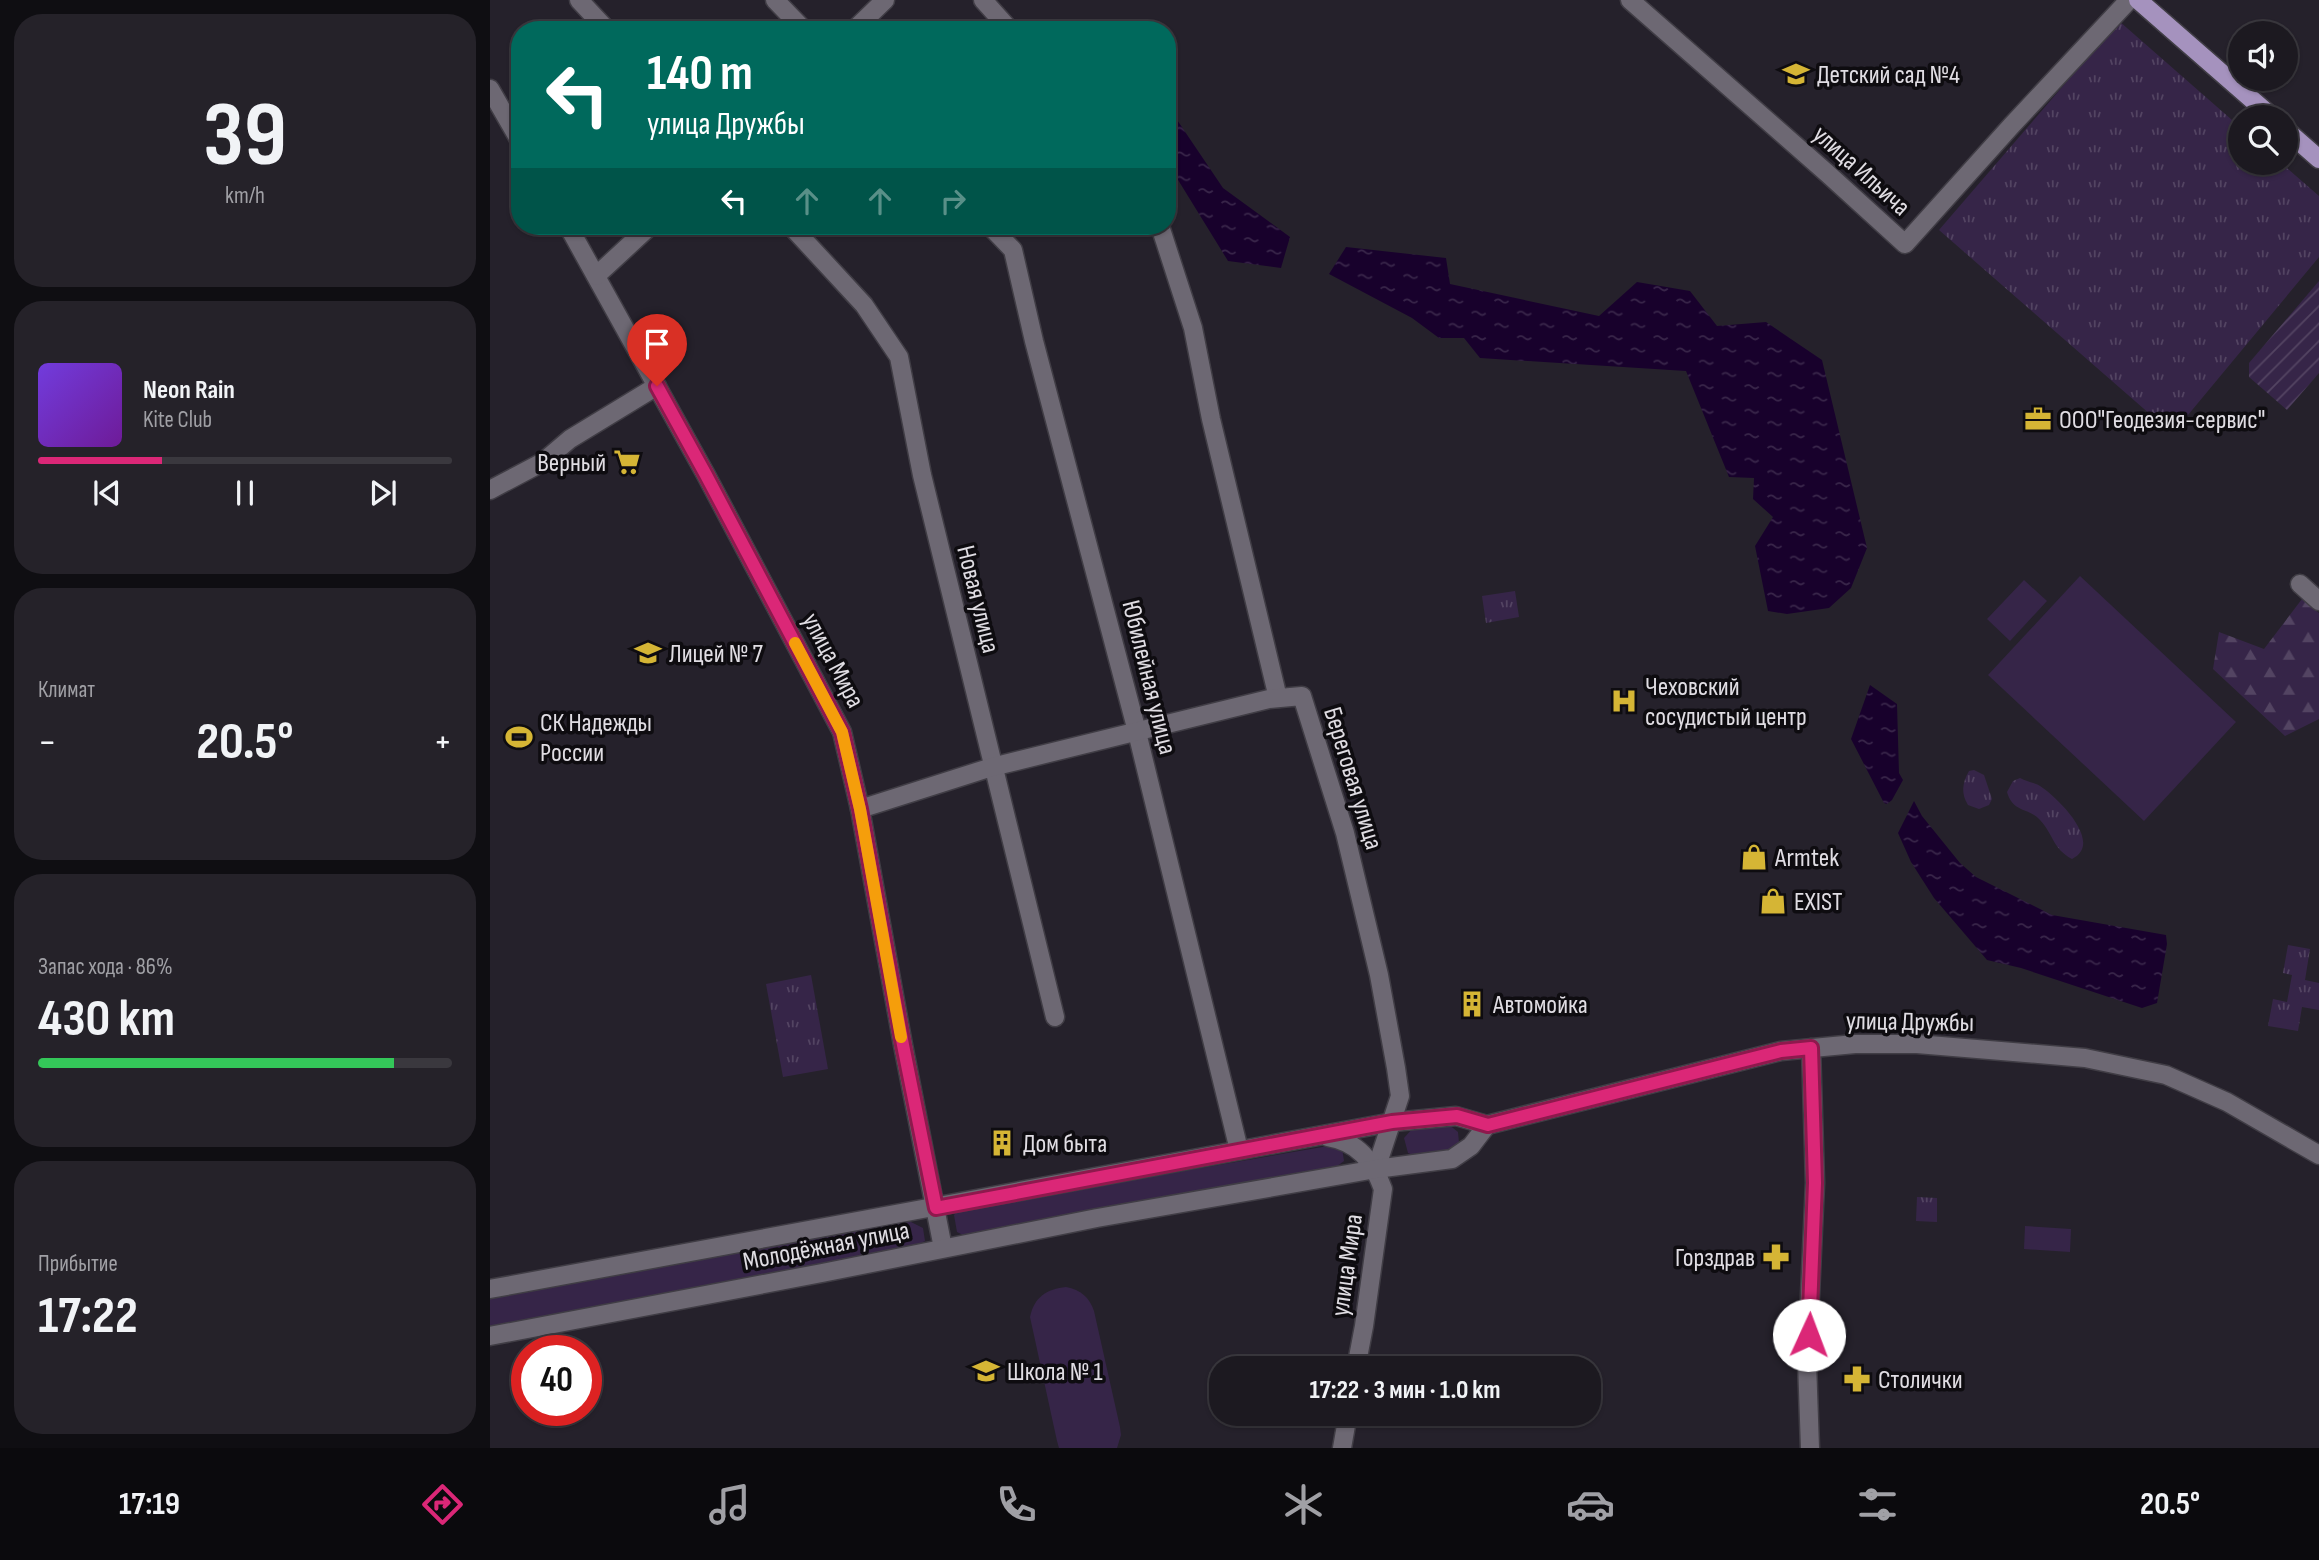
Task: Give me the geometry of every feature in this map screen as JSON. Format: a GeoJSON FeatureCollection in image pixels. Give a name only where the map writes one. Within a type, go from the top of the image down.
{"type":"FeatureCollection","features":[{"type":"Feature","properties":{"kind":"main road"},"geometry":{"type":"LineString","coordinates":[[2138,0],[2258,105]]}},
{"type":"Feature","properties":{"kind":"main road"},"geometry":{"type":"LineString","coordinates":[[2298,141],[2319,159]]}},
{"type":"Feature","properties":{"kind":"street"},"geometry":{"type":"LineString","coordinates":[[579,0],[599,21]]}},
{"type":"Feature","properties":{"kind":"street"},"geometry":{"type":"LineString","coordinates":[[775,0],[795,21]]}},
{"type":"Feature","properties":{"kind":"street"},"geometry":{"type":"LineString","coordinates":[[863,21],[885,0]]}},
{"type":"Feature","properties":{"kind":"street"},"geometry":{"type":"LineString","coordinates":[[984,0],[1002,21]]}},
{"type":"Feature","properties":{"kind":"street","name":"улица Ильича"},"geometry":{"type":"LineString","coordinates":[[1630,0],[1905,244],[2129,0]]}},
{"type":"Feature","properties":{"kind":"street"},"geometry":{"type":"LineString","coordinates":[[490,89],[511,125]]}},
{"type":"Feature","properties":{"kind":"street","name":"улица Мира"},"geometry":{"type":"LineString","coordinates":[[573,235],[706,475],[842,732],[860,809],[943,1248]]}},
{"type":"Feature","properties":{"kind":"street"},"geometry":{"type":"LineString","coordinates":[[596,276],[640,235]]}},
{"type":"Feature","properties":{"kind":"street","name":"Новая улица"},"geometry":{"type":"LineString","coordinates":[[799,235],[864,305],[899,358],[922,475],[1055,1017]]}},
{"type":"Feature","properties":{"kind":"street","name":"Юбилейная улица"},"geometry":{"type":"LineString","coordinates":[[999,235],[1013,250],[1034,341],[1137,732],[1239,1150]]}},
{"type":"Feature","properties":{"kind":"street"},"geometry":{"type":"LineString","coordinates":[[860,809],[992,767],[1278,698],[1211,419],[1194,328],[1163,235]]}},
{"type":"Feature","properties":{"kind":"street"},"geometry":{"type":"LineString","coordinates":[[490,491],[543,462],[570,439],[657,386]]}},
{"type":"Feature","properties":{"kind":"street"},"geometry":{"type":"LineString","coordinates":[[2300,584],[2319,601]]}},
{"type":"Feature","properties":{"kind":"street","name":"Береговая улица"},"geometry":{"type":"LineString","coordinates":[[1278,698],[1302,696],[1345,833],[1378,975],[1400,1096],[1376,1169]]}},
{"type":"Feature","properties":{"kind":"street","name":"улица Дружбы"},"geometry":{"type":"LineString","coordinates":[[1392,1122],[1457,1116],[1488,1125],[1781,1051],[1855,1044],[1917,1044],[2099,1061],[2166,1075],[2227,1102],[2319,1155]]}},
{"type":"Feature","properties":{"kind":"street"},"geometry":{"type":"LineString","coordinates":[[1810,1448],[1807,1362],[1815,1183],[1811,1048]]}},
{"type":"Feature","properties":{"kind":"street","name":"Молодёжная улица"},"geometry":{"type":"LineString","coordinates":[[490,1289],[1239,1150],[1329,1137],[1392,1122]]}},
{"type":"Feature","properties":{"kind":"street"},"geometry":{"type":"LineString","coordinates":[[1329,1137],[1352,1144],[1376,1169],[1452,1159],[1471,1146],[1488,1125]]}},
{"type":"Feature","properties":{"kind":"street"},"geometry":{"type":"LineString","coordinates":[[1329,1137],[1350,1152],[1350,1161],[1337,1175]]}},
{"type":"Feature","properties":{"kind":"street","name":"улица Мира"},"geometry":{"type":"LineString","coordinates":[[1358,1356],[1383,1189],[1376,1169]]}},
{"type":"Feature","properties":{"kind":"street","name":"Молодёжная улица"},"geometry":{"type":"LineString","coordinates":[[490,1336],[943,1248],[1376,1169]]}},
{"type":"Feature","properties":{"kind":"street"},"geometry":{"type":"LineString","coordinates":[[1342,1448],[1346,1426]]}},
{"type":"Feature","properties":{"kind":"green space"},"geometry":{"type":"Polygon","coordinates":[[[2119,21],[2228,116],[2228,175],[2295,175],[2319,196],[2319,257],[2183,421],[2159,422],[1939,230],[2119,21]]]}},
{"type":"Feature","properties":{"kind":"green space"},"geometry":{"type":"Polygon","coordinates":[[[2319,281],[2319,373],[2287,410],[2249,377],[2249,363],[2319,281]]]}},
{"type":"Feature","properties":{"kind":"green space"},"geometry":{"type":"Polygon","coordinates":[[[2080,576],[2236,722],[2144,821],[1988,675],[2080,576]]]}},
{"type":"Feature","properties":{"kind":"green space"},"geometry":{"type":"Polygon","coordinates":[[[2024,580],[2047,601],[2010,641],[1987,619],[2024,580]]]}},
{"type":"Feature","properties":{"kind":"green space"},"geometry":{"type":"Polygon","coordinates":[[[1515,591],[1519,617],[1486,623],[1482,596],[1515,591]]]}},
{"type":"Feature","properties":{"kind":"green space"},"geometry":{"type":"Polygon","coordinates":[[[2302,599],[2319,613],[2319,719],[2285,736],[2213,669],[2219,632],[2264,649],[2302,599]]]}},
{"type":"Feature","properties":{"kind":"green space"},"geometry":{"type":"Polygon","coordinates":[[[1974,770],[1984,775],[1992,799],[1989,805],[1979,809],[1968,805],[1963,793],[1967,775],[1974,770]]]}},
{"type":"Feature","properties":{"kind":"green space"},"geometry":{"type":"Polygon","coordinates":[[[2020,778],[2047,791],[2074,820],[2083,842],[2081,852],[2072,859],[2057,846],[2040,820],[2017,807],[2010,799],[2007,792],[2013,781],[2020,778]]]}},
{"type":"Feature","properties":{"kind":"green space"},"geometry":{"type":"Polygon","coordinates":[[[2288,945],[2310,949],[2305,980],[2319,983],[2319,1010],[2302,1007],[2298,1031],[2268,1026],[2273,999],[2287,1002],[2292,975],[2283,973],[2288,945]]]}},
{"type":"Feature","properties":{"kind":"green space"},"geometry":{"type":"Polygon","coordinates":[[[811,975],[828,1069],[783,1077],[766,984],[811,975]]]}},
{"type":"Feature","properties":{"kind":"green space"},"geometry":{"type":"Polygon","coordinates":[[[1448,1124],[1458,1132],[1459,1143],[1455,1147],[1420,1156],[1408,1153],[1404,1138],[1412,1129],[1448,1124]]]}},
{"type":"Feature","properties":{"kind":"green space"},"geometry":{"type":"Polygon","coordinates":[[[1334,1145],[1342,1148],[1344,1161],[1336,1167],[963,1235],[957,1232],[954,1215],[959,1210],[1334,1145]]]}},
{"type":"Feature","properties":{"kind":"green space"},"geometry":{"type":"Polygon","coordinates":[[[1917,1197],[1937,1198],[1937,1222],[1916,1221],[1917,1197]]]}},
{"type":"Feature","properties":{"kind":"green space"},"geometry":{"type":"Polygon","coordinates":[[[909,1221],[923,1228],[925,1241],[907,1250],[490,1329],[490,1297],[909,1221]]]}},
{"type":"Feature","properties":{"kind":"green space"},"geometry":{"type":"Polygon","coordinates":[[[2025,1226],[2071,1229],[2070,1252],[2024,1249],[2025,1226]]]}},
{"type":"Feature","properties":{"kind":"green space"},"geometry":{"type":"Polygon","coordinates":[[[1066,1287],[1084,1295],[1094,1311],[1120,1427],[1121,1435],[1117,1448],[1059,1448],[1030,1317],[1042,1295],[1066,1287]]]}},
{"type":"Feature","properties":{"kind":"water"},"geometry":{"type":"Polygon","coordinates":[[[1176,118],[1223,188],[1290,237],[1281,268],[1228,261],[1176,177],[1176,118]]]}},
{"type":"Feature","properties":{"kind":"water"},"geometry":{"type":"Polygon","coordinates":[[[1346,247],[1446,258],[1450,284],[1599,316],[1637,282],[1690,291],[1717,326],[1766,322],[1822,360],[1867,548],[1851,588],[1829,608],[1787,614],[1768,611],[1755,546],[1773,517],[1753,499],[1754,478],[1729,477],[1686,371],[1480,358],[1464,338],[1439,338],[1412,318],[1329,274],[1346,247]]]}},
{"type":"Feature","properties":{"kind":"water"},"geometry":{"type":"Polygon","coordinates":[[[1870,685],[1897,704],[1899,773],[1903,780],[1887,804],[1884,803],[1851,739],[1870,685]]]}},
{"type":"Feature","properties":{"kind":"water"},"geometry":{"type":"Polygon","coordinates":[[[1914,801],[1922,816],[1960,863],[1976,877],[2052,915],[2166,935],[2167,944],[2157,1003],[2142,1008],[2021,968],[1987,960],[1934,898],[1911,862],[1898,833],[1914,801]]]}},
{"type":"Feature","properties":{"kind":"slow traffic"},"geometry":{"type":"LineString","coordinates":[[795,643],[842,732],[860,809],[901,1037]]}},
{"type":"Feature","properties":{"kind":"place","name":"Детский сад №4"},"geometry":{"type":"Point","coordinates":[1796,74]}},
{"type":"Feature","properties":{"kind":"place","name":"ООО\"Геодезия-сервис\""},"geometry":{"type":"Point","coordinates":[2038,419]}},
{"type":"Feature","properties":{"kind":"place","name":"Верный"},"geometry":{"type":"Point","coordinates":[627,462]}},
{"type":"Feature","properties":{"kind":"place","name":"Лицей № 7"},"geometry":{"type":"Point","coordinates":[648,653]}},
{"type":"Feature","properties":{"kind":"place","name":"Чеховский сосудистый центр"},"geometry":{"type":"Point","coordinates":[1624,701]}},
{"type":"Feature","properties":{"kind":"place","name":"СК Надежды России"},"geometry":{"type":"Point","coordinates":[519,737]}},
{"type":"Feature","properties":{"kind":"place","name":"Armtek"},"geometry":{"type":"Point","coordinates":[1754,857]}},
{"type":"Feature","properties":{"kind":"place","name":"EXIST"},"geometry":{"type":"Point","coordinates":[1773,901]}},
{"type":"Feature","properties":{"kind":"place","name":"Автомойка"},"geometry":{"type":"Point","coordinates":[1472,1004]}},
{"type":"Feature","properties":{"kind":"place","name":"Дом быта"},"geometry":{"type":"Point","coordinates":[1002,1143]}},
{"type":"Feature","properties":{"kind":"place","name":"Горздрав"},"geometry":{"type":"Point","coordinates":[1776,1257]}},
{"type":"Feature","properties":{"kind":"place","name":"Школа № 1"},"geometry":{"type":"Point","coordinates":[986,1371]}},
{"type":"Feature","properties":{"kind":"place","name":"Столички"},"geometry":{"type":"Point","coordinates":[1857,1379]}},
{"type":"Feature","properties":{"kind":"route"},"geometry":{"type":"LineString","coordinates":[[657,386],[842,732],[860,809],[936,1208],[1392,1122],[1457,1116],[1488,1125],[1781,1051],[1811,1048],[1815,1183],[1809,1335]]}}]}
